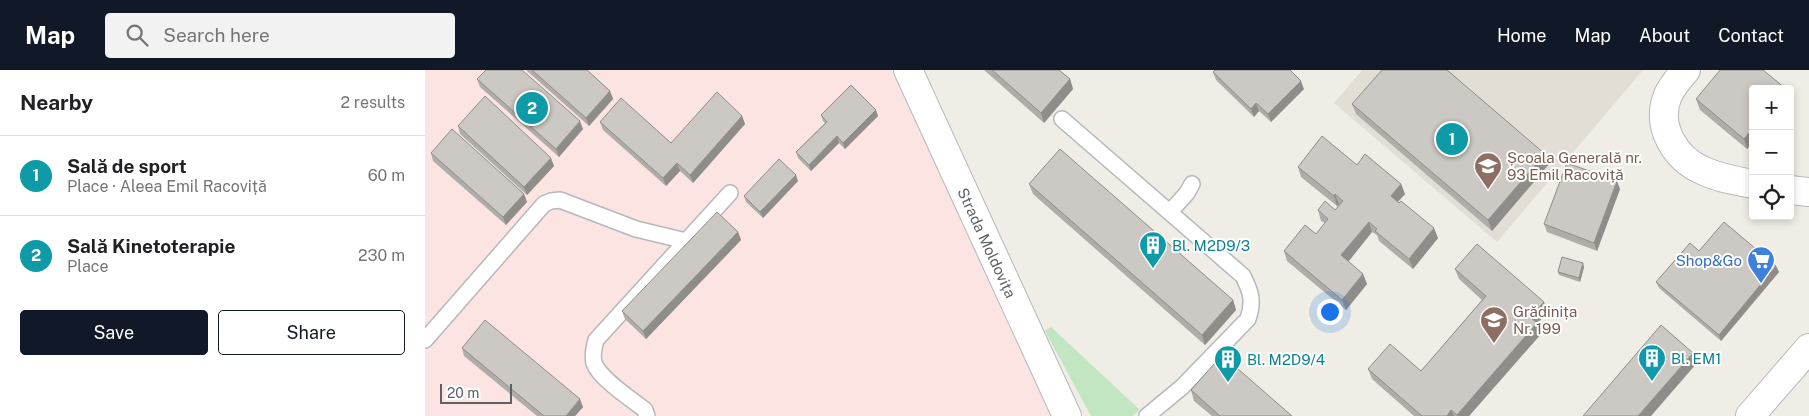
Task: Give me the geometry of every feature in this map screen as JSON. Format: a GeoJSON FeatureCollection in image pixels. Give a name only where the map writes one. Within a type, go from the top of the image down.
{"type":"FeatureCollection","features":[{"type":"Feature","properties":{"kind":"street","name":"Strada Moldovița"},"geometry":{"type":"LineString","coordinates":[[909,70],[1067,416]]}},
{"type":"Feature","properties":{"kind":"street"},"geometry":{"type":"LineString","coordinates":[[1686,70],[1673,85],[1665,107],[1665,128],[1671,144],[1690,164],[1703,171],[1749,183]]}},
{"type":"Feature","properties":{"kind":"street"},"geometry":{"type":"LineString","coordinates":[[1794,190],[1809,192]]}},
{"type":"Feature","properties":{"kind":"street"},"geometry":{"type":"LineString","coordinates":[[1750,416],[1809,348]]}},
{"type":"Feature","properties":{"kind":"lane"},"geometry":{"type":"LineString","coordinates":[[1062,119],[1243,276],[1250,290],[1252,307],[1248,318],[1231,338],[1182,387],[1147,416]]}},
{"type":"Feature","properties":{"kind":"lane"},"geometry":{"type":"LineString","coordinates":[[1170,212],[1187,193],[1192,184]]}},
{"type":"Feature","properties":{"kind":"lane"},"geometry":{"type":"LineString","coordinates":[[647,416],[645,410],[601,374],[594,362],[593,349],[596,340],[730,193]]}},
{"type":"Feature","properties":{"kind":"lane"},"geometry":{"type":"LineString","coordinates":[[425,340],[544,204],[551,201],[560,200],[636,229],[686,241]]}},
{"type":"Feature","properties":{"kind":"shaded area"},"geometry":{"type":"Polygon","coordinates":[[[425,70],[886,70],[903,85],[1054,416],[425,416],[425,70]]]}},
{"type":"Feature","properties":{"kind":"shaded area","name":"Școala Generală nr. 93 Emil Racoviță"},"geometry":{"type":"Polygon","coordinates":[[[1362,70],[1643,70],[1497,242],[1334,103],[1362,70]]]}},
{"type":"Feature","properties":{"kind":"green space"},"geometry":{"type":"Polygon","coordinates":[[[1051,327],[1140,410],[1132,416],[1091,416],[1045,331],[1051,327]]]}},
{"type":"Feature","properties":{"kind":"building"},"geometry":{"type":"Polygon","coordinates":[[[486,70],[522,70],[580,121],[556,149],[477,79],[486,70]]]}},
{"type":"Feature","properties":{"kind":"building"},"geometry":{"type":"Polygon","coordinates":[[[532,70],[587,70],[610,91],[586,118],[532,70]]]}},
{"type":"Feature","properties":{"kind":"building"},"geometry":{"type":"Polygon","coordinates":[[[992,70],[1059,70],[1070,79],[1041,113],[992,70]]]}},
{"type":"Feature","properties":{"kind":"building"},"geometry":{"type":"Polygon","coordinates":[[[1215,70],[1290,70],[1301,81],[1268,114],[1256,103],[1251,109],[1213,72],[1215,70]]]}},
{"type":"Feature","properties":{"kind":"building"},"geometry":{"type":"Polygon","coordinates":[[[1382,70],[1447,70],[1545,154],[1488,220],[1352,104],[1382,70]]]}},
{"type":"Feature","properties":{"kind":"building"},"geometry":{"type":"Polygon","coordinates":[[[1720,70],[1763,70],[1781,85],[1749,85],[1749,133],[1744,139],[1696,99],[1720,70]]]}},
{"type":"Feature","properties":{"kind":"building"},"geometry":{"type":"Polygon","coordinates":[[[851,85],[876,110],[843,143],[837,136],[809,165],[796,152],[827,122],[821,115],[851,85]]]}},
{"type":"Feature","properties":{"kind":"building"},"geometry":{"type":"Polygon","coordinates":[[[717,92],[742,116],[690,175],[677,163],[663,178],[600,122],[621,98],[671,143],[717,92]]]}},
{"type":"Feature","properties":{"kind":"building"},"geometry":{"type":"Polygon","coordinates":[[[485,96],[551,158],[524,187],[458,126],[485,96]]]}},
{"type":"Feature","properties":{"kind":"building"},"geometry":{"type":"Polygon","coordinates":[[[452,129],[524,194],[503,217],[431,153],[452,129]]]}},
{"type":"Feature","properties":{"kind":"building"},"geometry":{"type":"Polygon","coordinates":[[[1322,136],[1357,165],[1365,154],[1401,184],[1391,196],[1399,203],[1401,201],[1434,228],[1409,259],[1375,231],[1377,229],[1369,222],[1341,255],[1363,274],[1342,300],[1284,251],[1305,225],[1316,234],[1328,219],[1318,210],[1325,201],[1335,210],[1343,201],[1298,167],[1322,136]]]}},
{"type":"Feature","properties":{"kind":"building","name":"Bl. M2D9/3"},"geometry":{"type":"Polygon","coordinates":[[[1060,149],[1233,300],[1202,335],[1029,184],[1060,149]]]}},
{"type":"Feature","properties":{"kind":"building"},"geometry":{"type":"Polygon","coordinates":[[[779,159],[796,175],[760,212],[744,196],[779,159]]]}},
{"type":"Feature","properties":{"kind":"building"},"geometry":{"type":"Polygon","coordinates":[[[1567,163],[1617,181],[1594,243],[1544,224],[1567,163]]]}},
{"type":"Feature","properties":{"kind":"building"},"geometry":{"type":"Polygon","coordinates":[[[717,212],[738,232],[643,331],[622,311],[717,212]]]}},
{"type":"Feature","properties":{"kind":"building"},"geometry":{"type":"Polygon","coordinates":[[[1724,222],[1776,266],[1719,335],[1656,282],[1690,243],[1699,251],[1724,222]]]}},
{"type":"Feature","properties":{"kind":"building","name":"Grădinița Nr. 199"},"geometry":{"type":"Polygon","coordinates":[[[1477,244],[1544,302],[1530,317],[1537,323],[1457,415],[1451,410],[1447,416],[1422,416],[1368,369],[1390,344],[1421,371],[1486,296],[1455,269],[1477,244]]]}},
{"type":"Feature","properties":{"kind":"building"},"geometry":{"type":"Polygon","coordinates":[[[1562,257],[1583,263],[1579,278],[1558,272],[1562,257]]]}},
{"type":"Feature","properties":{"kind":"building"},"geometry":{"type":"Polygon","coordinates":[[[485,320],[580,399],[566,416],[544,416],[462,348],[485,320]]]}},
{"type":"Feature","properties":{"kind":"building","name":"Bl. EM1"},"geometry":{"type":"Polygon","coordinates":[[[1661,325],[1693,353],[1638,416],[1583,416],[1661,325]]]}},
{"type":"Feature","properties":{"kind":"building","name":"Bl. M2D9/4"},"geometry":{"type":"Polygon","coordinates":[[[1222,355],[1292,416],[1220,416],[1191,390],[1222,355]]]}},
{"type":"Feature","properties":{"kind":"place","name":"Sală Kinetoterapie"},"geometry":{"type":"Point","coordinates":[532,108]}},
{"type":"Feature","properties":{"kind":"place","name":"Sală de sport"},"geometry":{"type":"Point","coordinates":[1452,139]}},
{"type":"Feature","properties":{"kind":"place","name":"Școala Generală nr. 93 Emil Racoviță"},"geometry":{"type":"Point","coordinates":[1488,190]}},
{"type":"Feature","properties":{"kind":"place","name":"Bl. M2D9/3"},"geometry":{"type":"Point","coordinates":[1153,269]}},
{"type":"Feature","properties":{"kind":"place","name":"Shop&Go"},"geometry":{"type":"Point","coordinates":[1761,284]}},
{"type":"Feature","properties":{"kind":"place","name":"Grădinița Nr. 199"},"geometry":{"type":"Point","coordinates":[1494,344]}},
{"type":"Feature","properties":{"kind":"place","name":"Bl. EM1"},"geometry":{"type":"Point","coordinates":[1652,382]}},
{"type":"Feature","properties":{"kind":"place","name":"Bl. M2D9/4"},"geometry":{"type":"Point","coordinates":[1228,383]}}]}
